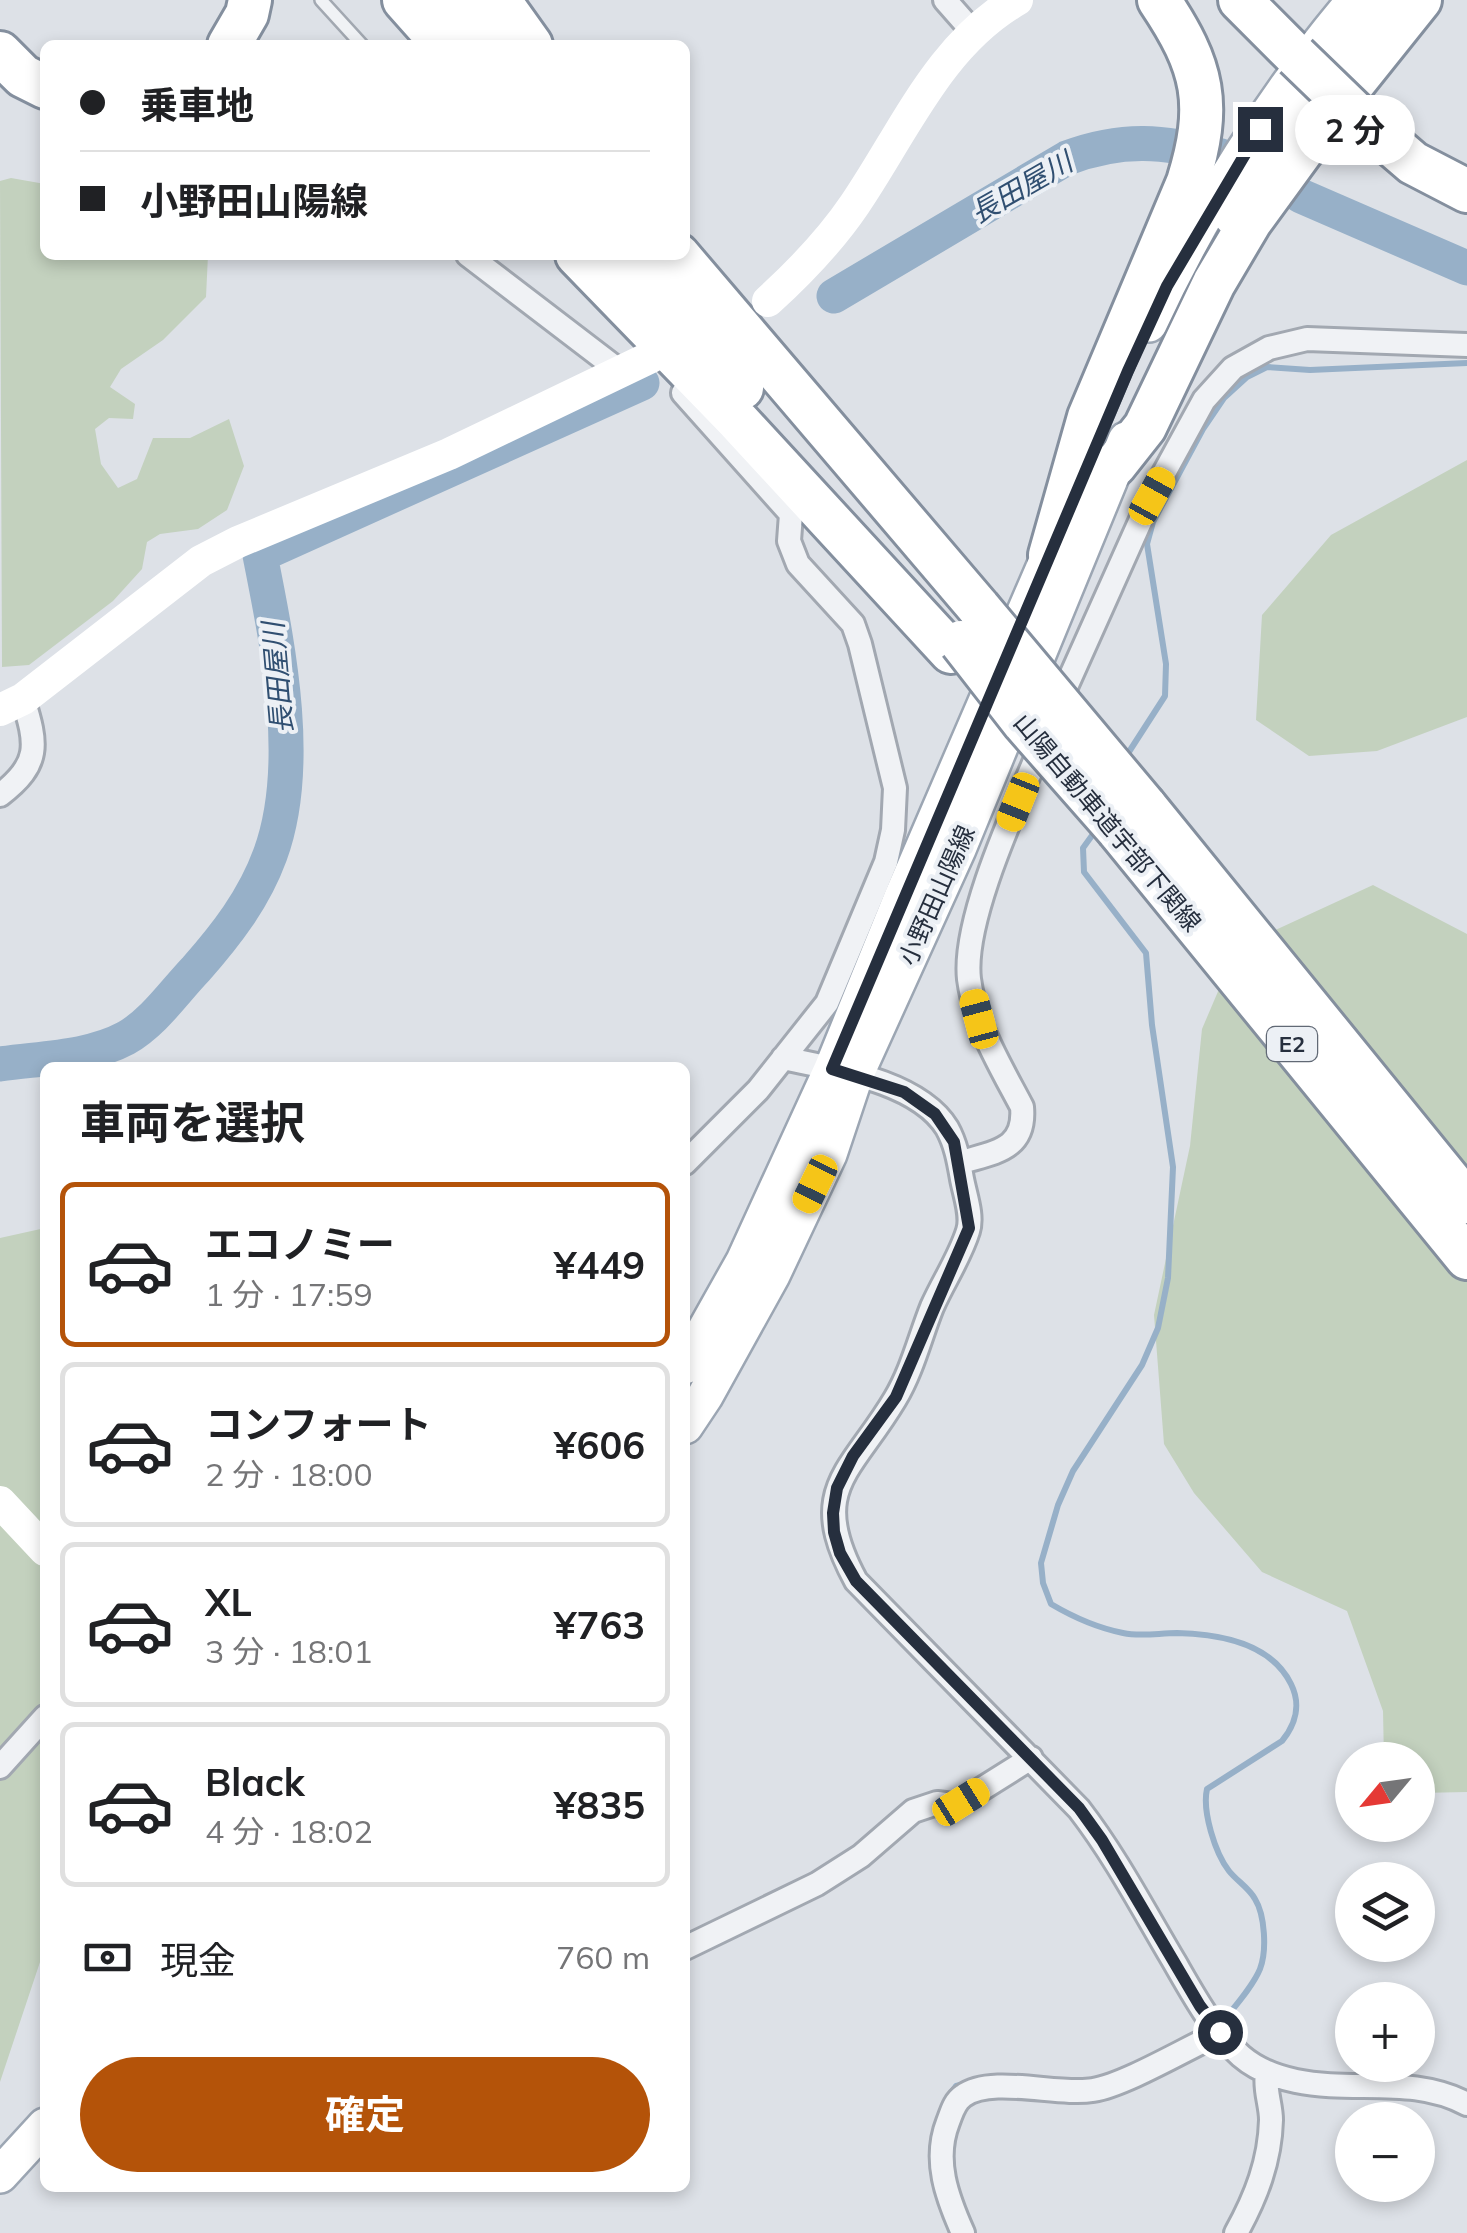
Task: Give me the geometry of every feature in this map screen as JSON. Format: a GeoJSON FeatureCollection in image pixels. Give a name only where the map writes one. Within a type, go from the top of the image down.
{"type":"FeatureCollection","features":[{"type":"Feature","properties":{"kind":"highway"},"geometry":{"type":"LineString","coordinates":[[232,40],[247,14],[250,0]]}},
{"type":"Feature","properties":{"kind":"highway"},"geometry":{"type":"LineString","coordinates":[[404,0],[440,40]]}},
{"type":"Feature","properties":{"kind":"highway"},"geometry":{"type":"LineString","coordinates":[[454,0],[489,40]]}},
{"type":"Feature","properties":{"kind":"highway"},"geometry":{"type":"LineString","coordinates":[[499,0],[527,40]]}},
{"type":"Feature","properties":{"kind":"highway"},"geometry":{"type":"LineString","coordinates":[[1050,556],[1089,417],[1188,182],[1200,142],[1198,75],[1183,39],[1159,0]]}},
{"type":"Feature","properties":{"kind":"highway"},"geometry":{"type":"LineString","coordinates":[[1240,0],[1301,48],[1413,163],[1467,191]]}},
{"type":"Feature","properties":{"kind":"highway"},"geometry":{"type":"LineString","coordinates":[[1266,0],[1301,48]]}},
{"type":"Feature","properties":{"kind":"highway"},"geometry":{"type":"LineString","coordinates":[[1115,465],[1146,427],[1214,283],[1250,222],[1328,115],[1420,0]]}},
{"type":"Feature","properties":{"kind":"highway"},"geometry":{"type":"LineString","coordinates":[[0,53],[23,76],[40,85]]}},
{"type":"Feature","properties":{"kind":"highway"},"geometry":{"type":"LineString","coordinates":[[0,79],[40,106]]}},
{"type":"Feature","properties":{"kind":"highway"},"geometry":{"type":"LineString","coordinates":[[1361,106],[1420,145],[1467,169]]}},
{"type":"Feature","properties":{"kind":"highway"},"geometry":{"type":"LineString","coordinates":[[582,260],[752,435],[964,634]]}},
{"type":"Feature","properties":{"kind":"highway","name":"山陽自動車道宇部下関線"},"geometry":{"type":"LineString","coordinates":[[632,260],[1131,818],[1467,1202]]}},
{"type":"Feature","properties":{"kind":"highway","name":"山陽自動車道宇部下関線"},"geometry":{"type":"LineString","coordinates":[[688,265],[964,634],[1024,724],[1131,818],[1467,1258]]}},
{"type":"Feature","properties":{"kind":"main road","name":"小野田山陽線"},"geometry":{"type":"LineString","coordinates":[[690,1418],[772,1275],[829,1154],[844,1072],[902,898],[1167,286],[1244,152],[1356,0]]}},
{"type":"Feature","properties":{"kind":"main road","name":"小野田山陽線"},"geometry":{"type":"LineString","coordinates":[[690,1357],[744,1262],[958,849],[1115,465],[1167,346],[1226,228],[1262,168],[1390,0]]}},
{"type":"Feature","properties":{"kind":"main road"},"geometry":{"type":"LineString","coordinates":[[0,2175],[40,2131]]}},
{"type":"Feature","properties":{"kind":"street"},"geometry":{"type":"LineString","coordinates":[[944,0],[974,33]]}},
{"type":"Feature","properties":{"kind":"street"},"geometry":{"type":"LineString","coordinates":[[768,301],[823,248],[856,203],[929,84],[974,33],[1017,0]]}},
{"type":"Feature","properties":{"kind":"street"},"geometry":{"type":"LineString","coordinates":[[475,260],[621,372]]}},
{"type":"Feature","properties":{"kind":"street"},"geometry":{"type":"LineString","coordinates":[[959,1163],[1009,1146],[1023,1123],[1022,1107],[991,1048],[973,996],[970,948],[976,916],[1076,659],[1152,496],[1204,400],[1233,368],[1254,354],[1284,343],[1355,339],[1467,345]]}},
{"type":"Feature","properties":{"kind":"street"},"geometry":{"type":"LineString","coordinates":[[0,795],[24,773],[35,750],[12,705],[201,561],[449,454],[651,357],[791,514],[789,541],[798,564],[853,624],[895,788],[893,830],[886,862],[827,1003],[758,1090],[690,1158]]}},
{"type":"Feature","properties":{"kind":"street"},"geometry":{"type":"LineString","coordinates":[[784,1058],[844,1072],[904,1092],[924,1103],[946,1127],[959,1163],[969,1228],[896,1397],[853,1456],[837,1488],[834,1532],[840,1553],[856,1581],[1079,1808],[1200,2006],[1242,2057],[1268,2073],[1298,2082],[1409,2085],[1445,2092],[1467,2104]]}},
{"type":"Feature","properties":{"kind":"street"},"geometry":{"type":"LineString","coordinates":[[0,1502],[40,1545]]}},
{"type":"Feature","properties":{"kind":"street"},"geometry":{"type":"LineString","coordinates":[[0,1767],[40,1723]]}},
{"type":"Feature","properties":{"kind":"street"},"geometry":{"type":"LineString","coordinates":[[690,1946],[818,1884],[862,1856],[914,1811],[938,1802],[953,1806],[1031,1758]]}},
{"type":"Feature","properties":{"kind":"street"},"geometry":{"type":"LineString","coordinates":[[963,2233],[951,2206],[940,2156],[941,2138],[960,2097],[972,2090],[998,2088],[1094,2090],[1220,2032]]}},
{"type":"Feature","properties":{"kind":"street"},"geometry":{"type":"LineString","coordinates":[[1236,2233],[1268,2159],[1268,2073]]}},
{"type":"Feature","properties":{"kind":"lane"},"geometry":{"type":"LineString","coordinates":[[321,0],[357,40]]}},
{"type":"Feature","properties":{"kind":"green space"},"geometry":{"type":"Polygon","coordinates":[[[11,178],[40,183],[40,260],[208,260],[206,297],[163,340],[121,369],[110,387],[135,404],[133,419],[109,418],[95,429],[101,464],[118,488],[137,479],[153,438],[190,438],[229,419],[244,466],[227,510],[198,529],[160,534],[147,542],[142,569],[113,601],[29,665],[2,667],[0,181],[11,178]]]}},
{"type":"Feature","properties":{"kind":"green space"},"geometry":{"type":"Polygon","coordinates":[[[1467,460],[1467,717],[1377,751],[1309,756],[1256,720],[1262,615],[1331,535],[1467,460]]]}},
{"type":"Feature","properties":{"kind":"green space"},"geometry":{"type":"Polygon","coordinates":[[[1373,885],[1467,934],[1467,1792],[1435,1793],[1435,1742],[1384,1742],[1383,1711],[1347,1611],[1262,1572],[1194,1493],[1164,1444],[1154,1315],[1190,1146],[1202,1029],[1228,968],[1267,934],[1373,885]]]}},
{"type":"Feature","properties":{"kind":"green space"},"geometry":{"type":"Polygon","coordinates":[[[40,1229],[40,1962],[0,2082],[0,1238],[40,1229]]]}},
{"type":"Feature","properties":{"kind":"waterway","name":"長田屋川"},"geometry":{"type":"LineString","coordinates":[[834,296],[1067,158],[1107,147],[1144,143],[1221,156]]}},
{"type":"Feature","properties":{"kind":"waterway","name":"長田屋川"},"geometry":{"type":"LineString","coordinates":[[1301,196],[1467,268]]}},
{"type":"Feature","properties":{"kind":"waterway"},"geometry":{"type":"LineString","coordinates":[[1125,758],[1165,696],[1166,664],[1147,544],[1153,522],[1224,398],[1247,377],[1267,367],[1310,370],[1467,363]]}},
{"type":"Feature","properties":{"kind":"waterway","name":"長田屋川"},"geometry":{"type":"LineString","coordinates":[[0,1064],[96,1050],[126,1038],[146,1024],[207,956],[256,887],[280,820],[286,745],[280,666],[260,555],[642,383]]}},
{"type":"Feature","properties":{"kind":"waterway"},"geometry":{"type":"LineString","coordinates":[[1096,830],[1083,848],[1084,872],[1146,953],[1152,1025],[1173,1167],[1168,1278],[1158,1328],[1142,1365],[1073,1471],[1058,1505],[1041,1563],[1043,1583],[1051,1604],[1086,1622],[1130,1634],[1177,1633],[1227,1639],[1271,1659],[1291,1684],[1295,1714],[1282,1741],[1207,1789],[1206,1809],[1215,1843],[1229,1871],[1255,1899],[1264,1933],[1260,1969],[1224,2020]]}},
{"type":"Feature","properties":{"kind":"waterway"},"geometry":{"type":"LineString","coordinates":[[947,2098],[956,2086],[973,2082]]}},
{"type":"Feature","properties":{"kind":"route"},"geometry":{"type":"LineString","coordinates":[[1220,2032],[1200,2006],[1079,1808],[856,1581],[840,1553],[833,1513],[837,1488],[853,1456],[896,1397],[969,1228],[954,1142],[935,1114],[904,1092],[832,1069],[1128,371],[1167,286],[1260,129]]}}]}
